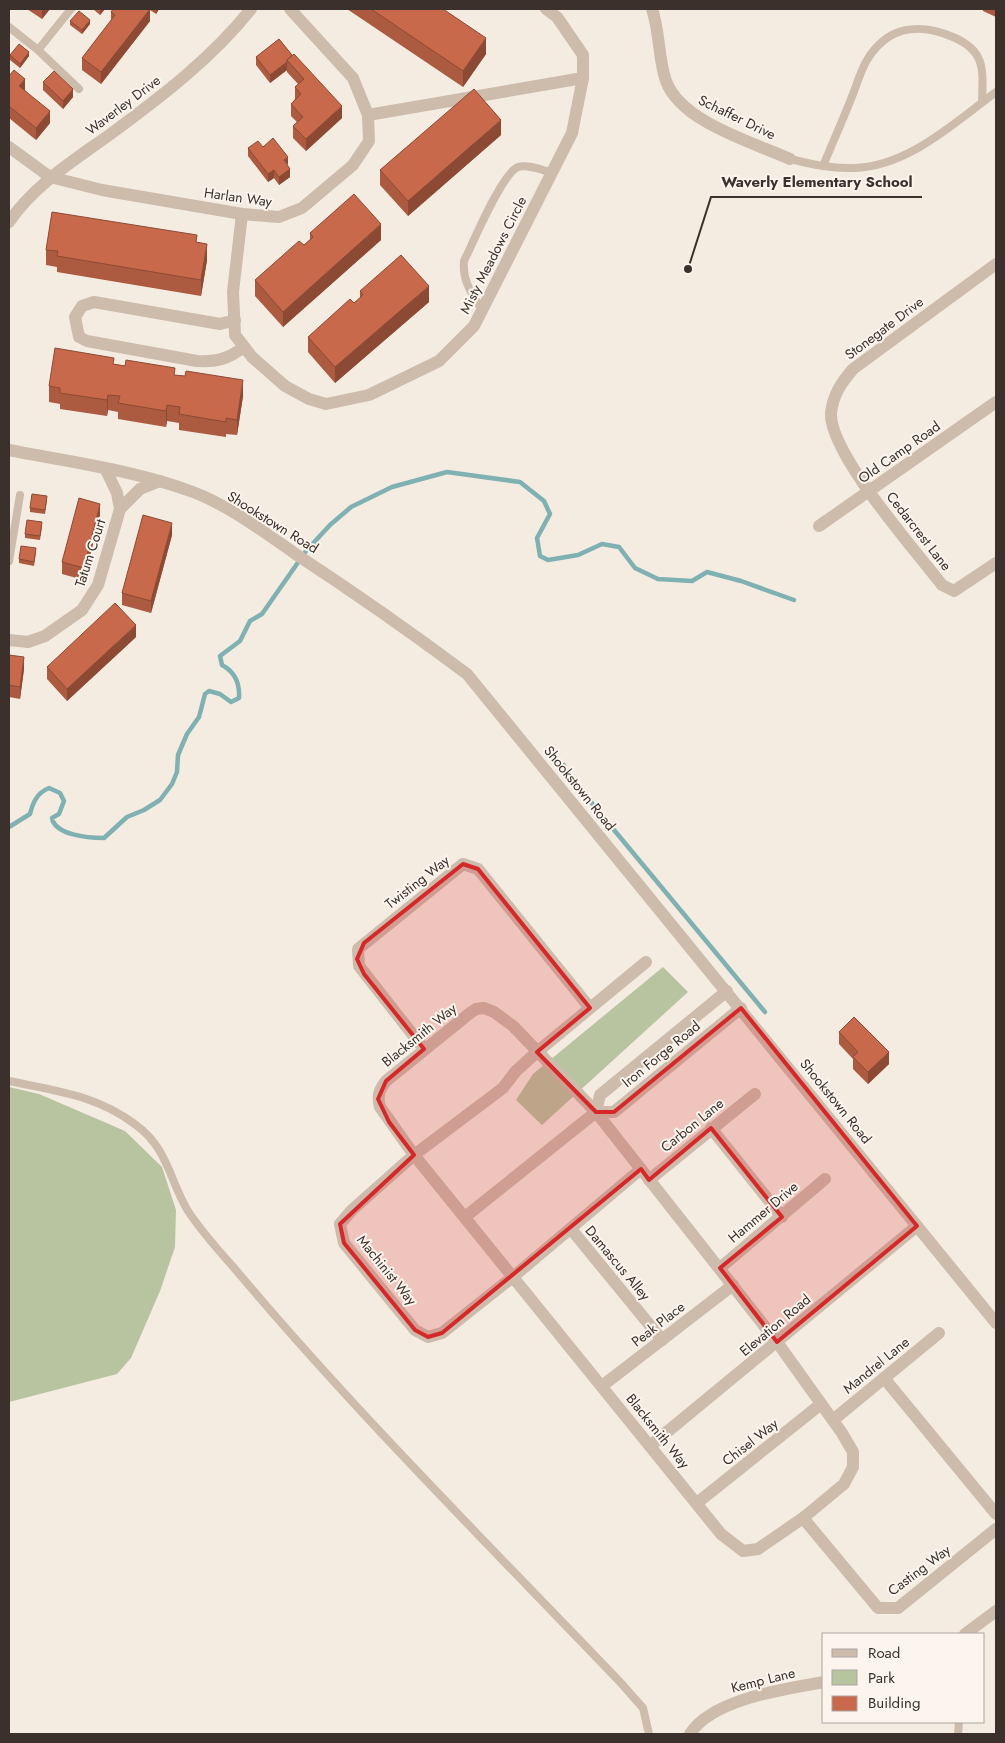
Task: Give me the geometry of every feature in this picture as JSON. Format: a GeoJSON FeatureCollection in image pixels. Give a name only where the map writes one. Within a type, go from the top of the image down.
{"type":"FeatureCollection","features":[{"type":"Feature","properties":{"kind":"street","name":"Waverley Drive"},"geometry":{"type":"LineString","coordinates":[[9,222],[50,177],[164,94],[200,64],[251,9]]}},
{"type":"Feature","properties":{"kind":"street","name":"Harlan Way"},"geometry":{"type":"LineString","coordinates":[[50,177],[102,190],[242,214],[279,218],[302,208],[353,165],[369,141],[368,116],[353,78],[290,9]]}},
{"type":"Feature","properties":{"kind":"street","name":"Misty Meadows Circle"},"geometry":{"type":"LineString","coordinates":[[242,214],[233,292],[235,335],[252,357],[285,386],[309,399],[326,404],[369,395],[438,361],[474,326],[572,133],[583,78],[583,55],[557,17],[546,9]]}},
{"type":"Feature","properties":{"kind":"street","name":"Schaffer Drive"},"geometry":{"type":"LineString","coordinates":[[652,9],[666,80],[682,104],[703,120],[790,159]]}},
{"type":"Feature","properties":{"kind":"street"},"geometry":{"type":"LineString","coordinates":[[368,116],[583,78]]}},
{"type":"Feature","properties":{"kind":"street"},"geometry":{"type":"LineString","coordinates":[[9,146],[50,177]]}},
{"type":"Feature","properties":{"kind":"street","name":"Stonegate Drive"},"geometry":{"type":"LineString","coordinates":[[870,491],[834,434],[831,415],[834,398],[840,385],[853,369],[996,264]]}},
{"type":"Feature","properties":{"kind":"street"},"geometry":{"type":"LineString","coordinates":[[234,320],[220,324],[94,302],[82,306],[75,317],[79,337],[86,341],[196,361],[214,362],[229,358],[244,348]]}},
{"type":"Feature","properties":{"kind":"street","name":"Old Camp Road"},"geometry":{"type":"LineString","coordinates":[[819,526],[996,402]]}},
{"type":"Feature","properties":{"kind":"street","name":"Shookstown Road"},"geometry":{"type":"LineString","coordinates":[[9,450],[105,468],[160,481],[195,493],[247,521],[391,618],[467,674],[996,1323]]}},
{"type":"Feature","properties":{"kind":"street","name":"Tatum Court"},"geometry":{"type":"LineString","coordinates":[[9,640],[28,642],[56,631],[82,610],[98,585],[120,509],[117,493],[105,468]]}},
{"type":"Feature","properties":{"kind":"street","name":"Tatum Court"},"geometry":{"type":"LineString","coordinates":[[120,509],[140,490],[160,481]]}},
{"type":"Feature","properties":{"kind":"street","name":"Cedarcrest Lane"},"geometry":{"type":"LineString","coordinates":[[870,491],[942,585],[954,591],[996,564]]}},
{"type":"Feature","properties":{"kind":"street","name":"Twisting Way"},"geometry":{"type":"LineString","coordinates":[[424,1049],[358,966],[358,949],[463,864],[478,869],[590,1008]]}},
{"type":"Feature","properties":{"kind":"street","name":"Machinist Way"},"geometry":{"type":"LineString","coordinates":[[641,1169],[514,1276],[442,1333],[428,1337],[415,1330],[344,1243],[340,1224],[352,1210],[414,1155],[503,1088],[516,1071],[537,1052],[646,962]]}},
{"type":"Feature","properties":{"kind":"street","name":"Iron Forge Road"},"geometry":{"type":"LineString","coordinates":[[465,1218],[596,1112],[600,1095],[727,991]]}},
{"type":"Feature","properties":{"kind":"street","name":"Blacksmith Way"},"geometry":{"type":"LineString","coordinates":[[484,1008],[494,1012],[513,1026],[537,1052],[596,1112],[720,1268],[777,1342],[833,1420],[853,1452],[853,1467],[844,1484],[803,1518],[758,1549],[744,1550],[721,1534],[514,1276],[414,1155],[388,1122],[378,1099],[380,1090],[386,1081],[476,1009],[484,1008]]}},
{"type":"Feature","properties":{"kind":"street","name":"Iron Forge Road"},"geometry":{"type":"LineString","coordinates":[[596,1112],[614,1112],[741,1008]]}},
{"type":"Feature","properties":{"kind":"street","name":"Carbon Lane"},"geometry":{"type":"LineString","coordinates":[[649,1180],[755,1094]]}},
{"type":"Feature","properties":{"kind":"street"},"geometry":{"type":"LineString","coordinates":[[711,1128],[782,1216]]}},
{"type":"Feature","properties":{"kind":"street","name":"Hammer Drive"},"geometry":{"type":"LineString","coordinates":[[720,1268],[826,1179]]}},
{"type":"Feature","properties":{"kind":"street","name":"Elevation Road"},"geometry":{"type":"LineString","coordinates":[[650,1446],[917,1226]]}},
{"type":"Feature","properties":{"kind":"street","name":"Damascus Alley"},"geometry":{"type":"LineString","coordinates":[[570,1229],[662,1340]]}},
{"type":"Feature","properties":{"kind":"street","name":"Peak Place"},"geometry":{"type":"LineString","coordinates":[[602,1386],[733,1285]]}},
{"type":"Feature","properties":{"kind":"street","name":"Mandrel Lane"},"geometry":{"type":"LineString","coordinates":[[833,1420],[939,1333]]}},
{"type":"Feature","properties":{"kind":"street"},"geometry":{"type":"LineString","coordinates":[[884,1378],[996,1514]]}},
{"type":"Feature","properties":{"kind":"street","name":"Chisel Way"},"geometry":{"type":"LineString","coordinates":[[697,1503],[821,1404]]}},
{"type":"Feature","properties":{"kind":"street","name":"Casting Way"},"geometry":{"type":"LineString","coordinates":[[803,1518],[878,1608],[898,1608],[996,1529]]}},
{"type":"Feature","properties":{"kind":"street"},"geometry":{"type":"LineString","coordinates":[[966,1633],[996,1611]]}},
{"type":"Feature","properties":{"kind":"street","name":"Kemp Lane"},"geometry":{"type":"LineString","coordinates":[[690,1734],[694,1727],[728,1704],[822,1682]]}},
{"type":"Feature","properties":{"kind":"lane"},"geometry":{"type":"LineString","coordinates":[[38,50],[71,9]]}},
{"type":"Feature","properties":{"kind":"lane"},"geometry":{"type":"LineString","coordinates":[[9,27],[38,50],[79,89]]}},
{"type":"Feature","properties":{"kind":"lane"},"geometry":{"type":"LineString","coordinates":[[823,166],[867,60],[886,38],[912,27],[924,28],[949,35],[966,43],[974,50],[983,67],[982,102]]}},
{"type":"Feature","properties":{"kind":"lane"},"geometry":{"type":"LineString","coordinates":[[790,159],[823,166],[855,168],[902,158],[922,146],[996,92]]}},
{"type":"Feature","properties":{"kind":"lane"},"geometry":{"type":"LineString","coordinates":[[482,310],[466,284],[463,272],[464,261],[505,178],[517,167],[527,166],[552,173]]}},
{"type":"Feature","properties":{"kind":"lane"},"geometry":{"type":"LineString","coordinates":[[9,561],[20,495]]}},
{"type":"Feature","properties":{"kind":"lane"},"geometry":{"type":"LineString","coordinates":[[9,1081],[72,1094],[103,1103],[138,1126],[166,1160],[187,1210],[234,1269],[404,1457],[620,1682],[643,1708],[649,1734]]}},
{"type":"Feature","properties":{"kind":"highlighted area"},"geometry":{"type":"Polygon","coordinates":[[[463,864],[478,869],[590,1008],[537,1052],[596,1112],[614,1112],[741,1008],[917,1226],[777,1342],[720,1268],[782,1217],[711,1128],[649,1180],[641,1169],[442,1333],[428,1337],[415,1330],[344,1243],[340,1224],[414,1155],[389,1122],[378,1099],[386,1081],[424,1049],[364,974],[357,959],[364,943],[463,864]]]}},
{"type":"Feature","properties":{"kind":"green space"},"geometry":{"type":"Polygon","coordinates":[[[663,967],[688,992],[542,1125],[516,1100],[533,1074],[663,967]]]}},
{"type":"Feature","properties":{"kind":"green space"},"geometry":{"type":"Polygon","coordinates":[[[9,1087],[39,1094],[125,1131],[162,1167],[176,1210],[175,1247],[160,1291],[131,1358],[117,1374],[9,1402],[9,1087]]]}},
{"type":"Feature","properties":{"kind":"building"},"geometry":{"type":"Polygon","coordinates":[[[113,9],[150,9],[101,72],[82,58],[115,15],[111,12],[113,9]]]}},
{"type":"Feature","properties":{"kind":"building"},"geometry":{"type":"Polygon","coordinates":[[[371,9],[443,9],[486,38],[463,71],[371,9]]]}},
{"type":"Feature","properties":{"kind":"building"},"geometry":{"type":"Polygon","coordinates":[[[79,11],[90,20],[82,30],[70,21],[79,11]]]}},
{"type":"Feature","properties":{"kind":"building"},"geometry":{"type":"Polygon","coordinates":[[[279,39],[292,55],[287,62],[270,75],[256,57],[279,39]]]}},
{"type":"Feature","properties":{"kind":"building"},"geometry":{"type":"Polygon","coordinates":[[[19,44],[29,52],[20,64],[10,55],[19,44]]]}},
{"type":"Feature","properties":{"kind":"building"},"geometry":{"type":"Polygon","coordinates":[[[294,54],[342,106],[306,139],[293,126],[303,117],[291,104],[301,94],[295,87],[304,79],[287,60],[294,54]]]}},
{"type":"Feature","properties":{"kind":"building"},"geometry":{"type":"Polygon","coordinates":[[[14,70],[25,79],[19,86],[50,111],[36,128],[9,106],[9,76],[14,70]]]}},
{"type":"Feature","properties":{"kind":"building"},"geometry":{"type":"Polygon","coordinates":[[[54,71],[73,89],[63,101],[43,82],[54,71]]]}},
{"type":"Feature","properties":{"kind":"building"},"geometry":{"type":"Polygon","coordinates":[[[474,89],[501,120],[408,201],[380,170],[474,89]]]}},
{"type":"Feature","properties":{"kind":"building"},"geometry":{"type":"Polygon","coordinates":[[[273,138],[288,157],[284,160],[290,169],[279,177],[274,170],[268,174],[248,148],[258,141],[263,147],[273,138]]]}},
{"type":"Feature","properties":{"kind":"building"},"geometry":{"type":"Polygon","coordinates":[[[354,194],[381,224],[283,312],[255,280],[299,241],[304,245],[313,237],[310,233],[354,194]]]}},
{"type":"Feature","properties":{"kind":"building"},"geometry":{"type":"Polygon","coordinates":[[[52,212],[197,235],[196,242],[207,244],[201,280],[57,256],[58,251],[46,250],[52,212]]]}},
{"type":"Feature","properties":{"kind":"building"},"geometry":{"type":"Polygon","coordinates":[[[401,255],[429,286],[335,367],[308,337],[350,299],[354,303],[363,295],[360,291],[401,255]]]}},
{"type":"Feature","properties":{"kind":"building"},"geometry":{"type":"Polygon","coordinates":[[[55,348],[114,358],[113,364],[125,366],[126,360],[175,368],[174,375],[185,376],[186,371],[243,380],[237,420],[226,418],[226,422],[179,414],[180,407],[167,405],[166,411],[118,403],[120,396],[108,395],[107,400],[60,393],[60,388],[49,386],[55,348]]]}},
{"type":"Feature","properties":{"kind":"building"},"geometry":{"type":"Polygon","coordinates":[[[32,494],[47,496],[45,510],[30,508],[32,494]]]}},
{"type":"Feature","properties":{"kind":"building"},"geometry":{"type":"Polygon","coordinates":[[[79,498],[100,504],[84,568],[62,562],[79,498]]]}},
{"type":"Feature","properties":{"kind":"building"},"geometry":{"type":"Polygon","coordinates":[[[143,515],[172,523],[151,601],[122,593],[143,515]]]}},
{"type":"Feature","properties":{"kind":"building"},"geometry":{"type":"Polygon","coordinates":[[[27,520],[42,522],[40,536],[25,534],[27,520]]]}},
{"type":"Feature","properties":{"kind":"building"},"geometry":{"type":"Polygon","coordinates":[[[21,546],[36,548],[34,562],[19,559],[21,546]]]}},
{"type":"Feature","properties":{"kind":"building"},"geometry":{"type":"Polygon","coordinates":[[[115,603],[136,625],[67,689],[47,667],[115,603]]]}},
{"type":"Feature","properties":{"kind":"building"},"geometry":{"type":"Polygon","coordinates":[[[9,655],[24,657],[20,687],[9,685],[9,655]]]}},
{"type":"Feature","properties":{"kind":"building"},"geometry":{"type":"Polygon","coordinates":[[[854,1017],[889,1052],[868,1072],[853,1057],[858,1052],[839,1032],[854,1017]]]}},
{"type":"Feature","properties":{"kind":"waterway"},"geometry":{"type":"LineString","coordinates":[[9,827],[30,814],[36,798],[41,792],[49,788],[60,793],[64,801],[59,814],[52,818],[54,824],[66,832],[90,837],[104,838],[127,817],[144,810],[160,800],[172,784],[177,772],[178,755],[187,734],[199,717],[205,694],[209,691],[220,694],[231,702],[239,698],[236,678],[222,665],[220,656],[240,641],[250,621],[262,614],[306,551],[330,525],[351,507],[392,487],[447,472],[520,482],[544,501],[550,514],[537,538],[540,556],[548,560],[578,555],[602,544],[619,547],[635,568],[658,579],[692,581],[707,572],[741,581],[794,600]]}},
{"type":"Feature","properties":{"kind":"waterway"},"geometry":{"type":"LineString","coordinates":[[564,765],[566,772],[765,1012]]}},
{"type":"Feature","properties":{"kind":"place","name":"Waverly Elementary School"},"geometry":{"type":"Point","coordinates":[688,269]}}]}
